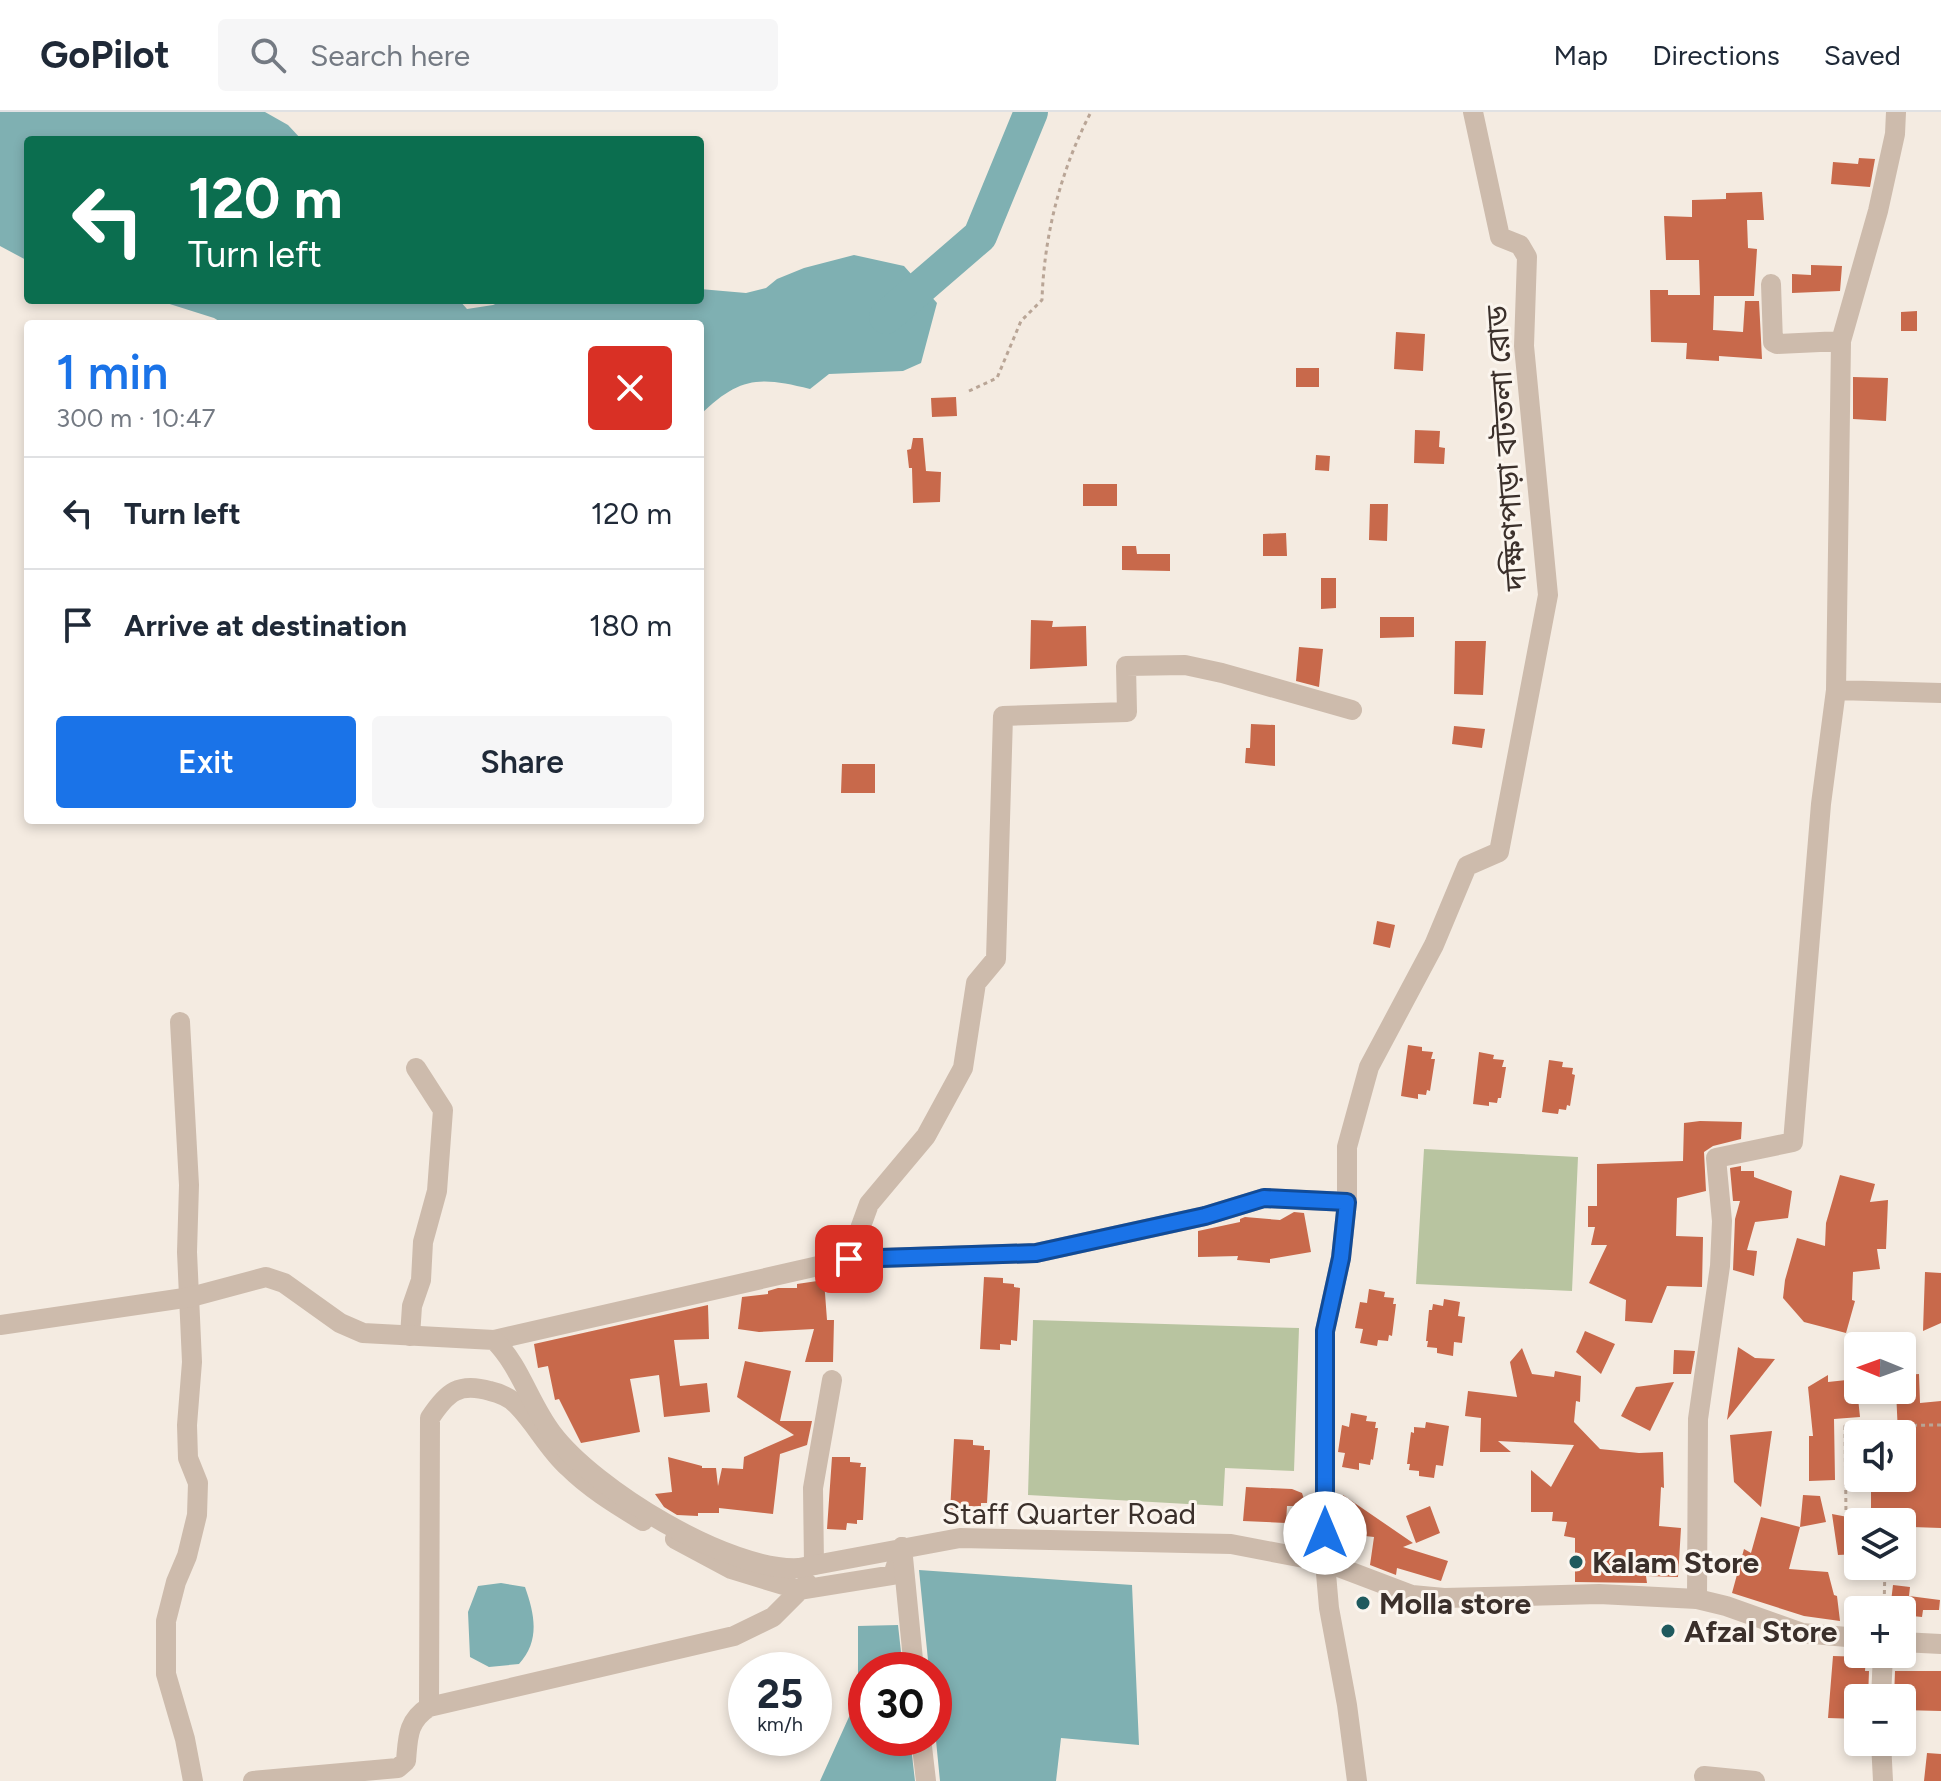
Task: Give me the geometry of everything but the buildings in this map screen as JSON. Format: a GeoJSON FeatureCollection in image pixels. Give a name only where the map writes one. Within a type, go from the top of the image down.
{"type":"FeatureCollection","features":[{"type":"Feature","properties":{"kind":"street","name":"দক্ষিণপাড়া বটতলা রোড"},"geometry":{"type":"LineString","coordinates":[[1357,1781],[1329,1608],[1325,1562],[1325,1331],[1341,1258],[1347,1202],[1347,1147],[1369,1067],[1434,945],[1467,866],[1499,852],[1548,595],[1524,346],[1527,257],[1520,245],[1500,237],[1473,112]]}},
{"type":"Feature","properties":{"kind":"street"},"geometry":{"type":"LineString","coordinates":[[1697,1599],[1698,1419],[1720,1266],[1722,1221],[1716,1158],[1793,1142],[1821,804],[1836,690],[1841,341],[1878,211],[1895,134],[1896,112]]}},
{"type":"Feature","properties":{"kind":"street"},"geometry":{"type":"LineString","coordinates":[[1771,284],[1773,342],[1841,341]]}},
{"type":"Feature","properties":{"kind":"street"},"geometry":{"type":"LineString","coordinates":[[849,1259],[869,1204],[926,1136],[963,1068],[976,983],[996,959],[1003,716],[1127,712],[1126,666],[1185,665],[1352,710]]}},
{"type":"Feature","properties":{"kind":"street"},"geometry":{"type":"LineString","coordinates":[[1836,690],[1941,693]]}},
{"type":"Feature","properties":{"kind":"street"},"geometry":{"type":"LineString","coordinates":[[180,1022],[189,1185],[187,1252],[192,1362],[188,1458],[198,1483],[197,1515],[166,1621],[166,1674],[185,1739],[193,1781]]}},
{"type":"Feature","properties":{"kind":"street"},"geometry":{"type":"LineString","coordinates":[[410,1336],[412,1306],[421,1280],[423,1242],[437,1191],[443,1110],[416,1068]]}},
{"type":"Feature","properties":{"kind":"street"},"geometry":{"type":"LineString","coordinates":[[0,1325],[191,1297],[266,1277],[284,1283],[340,1323],[363,1333],[494,1340],[849,1259],[1036,1253],[1205,1216],[1264,1198],[1347,1202]]}},
{"type":"Feature","properties":{"kind":"street","name":"Staff Quarter Road"},"geometry":{"type":"LineString","coordinates":[[494,1340],[517,1369],[536,1410],[552,1434],[577,1462],[620,1495],[706,1544],[807,1580],[902,1547],[960,1538],[1188,1541],[1231,1544],[1325,1562],[1400,1592],[1427,1597],[1599,1594],[1697,1599],[1802,1633],[1844,1637]]}},
{"type":"Feature","properties":{"kind":"street"},"geometry":{"type":"LineString","coordinates":[[253,1781],[398,1768],[406,1761],[408,1735],[417,1715],[429,1707],[734,1636],[773,1617],[807,1580],[813,1488],[832,1380]]}},
{"type":"Feature","properties":{"kind":"street"},"geometry":{"type":"LineString","coordinates":[[429,1707],[430,1418],[443,1399],[462,1387],[497,1392],[515,1402],[566,1466],[603,1496],[731,1569],[807,1580],[893,1575],[902,1547]]}},
{"type":"Feature","properties":{"kind":"street"},"geometry":{"type":"LineString","coordinates":[[902,1547],[912,1652]]}},
{"type":"Feature","properties":{"kind":"street"},"geometry":{"type":"LineString","coordinates":[[1916,1643],[1941,1644]]}},
{"type":"Feature","properties":{"kind":"street"},"geometry":{"type":"LineString","coordinates":[[923,1756],[926,1781]]}},
{"type":"Feature","properties":{"kind":"street"},"geometry":{"type":"LineString","coordinates":[[1882,1756],[1883,1781]]}},
{"type":"Feature","properties":{"kind":"street"},"geometry":{"type":"LineString","coordinates":[[1704,1776],[1755,1781]]}},
{"type":"Feature","properties":{"kind":"path"},"geometry":{"type":"LineString","coordinates":[[969,391],[997,378],[1021,321],[1042,300],[1043,259],[1060,191],[1072,149],[1091,112]]}},
{"type":"Feature","properties":{"kind":"path"},"geometry":{"type":"LineString","coordinates":[[1846,1508],[1845,1426],[1941,1425]]}},
{"type":"Feature","properties":{"kind":"green space"},"geometry":{"type":"Polygon","coordinates":[[[1424,1149],[1578,1157],[1572,1291],[1416,1284],[1424,1149]]]}},
{"type":"Feature","properties":{"kind":"green space"},"geometry":{"type":"Polygon","coordinates":[[[1033,1320],[1299,1328],[1294,1471],[1225,1468],[1223,1506],[1028,1495],[1033,1320]]]}},
{"type":"Feature","properties":{"kind":"water"},"geometry":{"type":"Polygon","coordinates":[[[0,112],[265,112],[288,125],[298,136],[24,136],[24,259],[0,246],[0,112]]]}},
{"type":"Feature","properties":{"kind":"water"},"geometry":{"type":"Polygon","coordinates":[[[854,255],[904,266],[937,303],[921,363],[903,371],[829,374],[810,389],[777,382],[750,383],[726,393],[704,411],[704,320],[217,320],[170,304],[463,304],[467,309],[495,304],[704,304],[704,289],[746,293],[766,288],[777,279],[804,268],[854,255]]]}},
{"type":"Feature","properties":{"kind":"water"},"geometry":{"type":"Polygon","coordinates":[[[919,1570],[1132,1585],[1139,1745],[1061,1738],[1056,1781],[940,1781],[938,1756],[952,1756],[952,1652],[927,1652],[919,1570]]]}},
{"type":"Feature","properties":{"kind":"water"},"geometry":{"type":"Polygon","coordinates":[[[501,1583],[525,1587],[533,1618],[533,1637],[519,1664],[489,1667],[470,1657],[468,1612],[478,1586],[501,1583]]]}},
{"type":"Feature","properties":{"kind":"water"},"geometry":{"type":"Polygon","coordinates":[[[898,1625],[901,1652],[858,1652],[858,1626],[898,1625]]]}},
{"type":"Feature","properties":{"kind":"water"},"geometry":{"type":"Polygon","coordinates":[[[848,1719],[848,1756],[912,1756],[915,1781],[820,1781],[848,1719]]]}},
{"type":"Feature","properties":{"kind":"waterway"},"geometry":{"type":"LineString","coordinates":[[886,317],[980,236],[1031,112]]}},
{"type":"Feature","properties":{"kind":"place","name":"Kalam Store"},"geometry":{"type":"Point","coordinates":[1576,1562]}},
{"type":"Feature","properties":{"kind":"place","name":"Molla store"},"geometry":{"type":"Point","coordinates":[1363,1603]}},
{"type":"Feature","properties":{"kind":"place","name":"Afzal Store"},"geometry":{"type":"Point","coordinates":[1668,1631]}},
{"type":"Feature","properties":{"kind":"route"},"geometry":{"type":"LineString","coordinates":[[849,1259],[1036,1253],[1205,1216],[1264,1198],[1347,1202],[1341,1258],[1325,1331],[1325,1533]]}}]}
